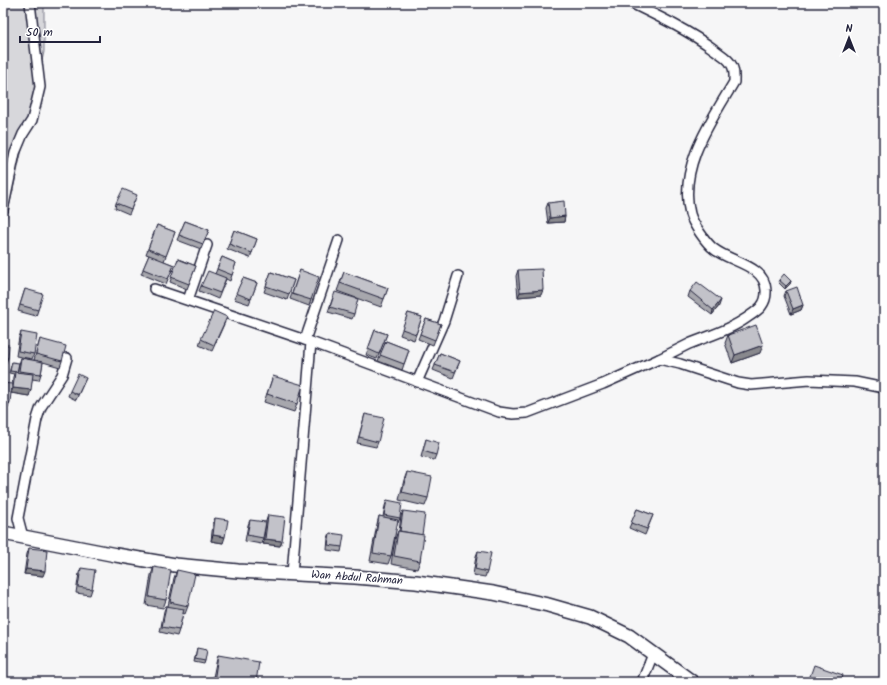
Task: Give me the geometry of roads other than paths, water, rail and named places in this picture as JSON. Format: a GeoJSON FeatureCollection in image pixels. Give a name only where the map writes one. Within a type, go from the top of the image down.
{"type":"FeatureCollection","features":[{"type":"Feature","properties":{"kind":"street"},"geometry":{"type":"LineString","coordinates":[[3,210],[15,153],[23,134],[32,120],[40,87],[30,3]]}},
{"type":"Feature","properties":{"kind":"street"},"geometry":{"type":"LineString","coordinates":[[154,289],[308,341],[499,412],[513,414],[527,413],[603,384],[690,344],[722,332],[743,320],[763,306],[767,295],[766,284],[762,276],[749,267],[734,261],[713,249],[696,227],[690,215],[687,195],[690,172],[697,150],[706,129],[734,82],[732,65],[724,56],[708,45],[631,3]]}},
{"type":"Feature","properties":{"kind":"street"},"geometry":{"type":"LineString","coordinates":[[292,574],[308,341],[339,240]]}},
{"type":"Feature","properties":{"kind":"street"},"geometry":{"type":"LineString","coordinates":[[188,300],[207,244]]}},
{"type":"Feature","properties":{"kind":"street"},"geometry":{"type":"LineString","coordinates":[[418,382],[444,321],[458,276]]}},
{"type":"Feature","properties":{"kind":"street"},"geometry":{"type":"LineString","coordinates":[[23,537],[18,518],[37,419],[41,407],[62,375],[67,358]]}},
{"type":"Feature","properties":{"kind":"street"},"geometry":{"type":"LineString","coordinates":[[659,359],[680,364],[738,383],[751,385],[809,380],[855,382],[884,388]]}},
{"type":"Feature","properties":{"kind":"street","name":"Wan Abdul Rahman"},"geometry":{"type":"LineString","coordinates":[[3,533],[175,565],[238,571],[416,582],[493,593],[548,605],[590,617],[629,636],[692,682]]}},
{"type":"Feature","properties":{"kind":"street"},"geometry":{"type":"LineString","coordinates":[[642,682],[653,654]]}}]}
